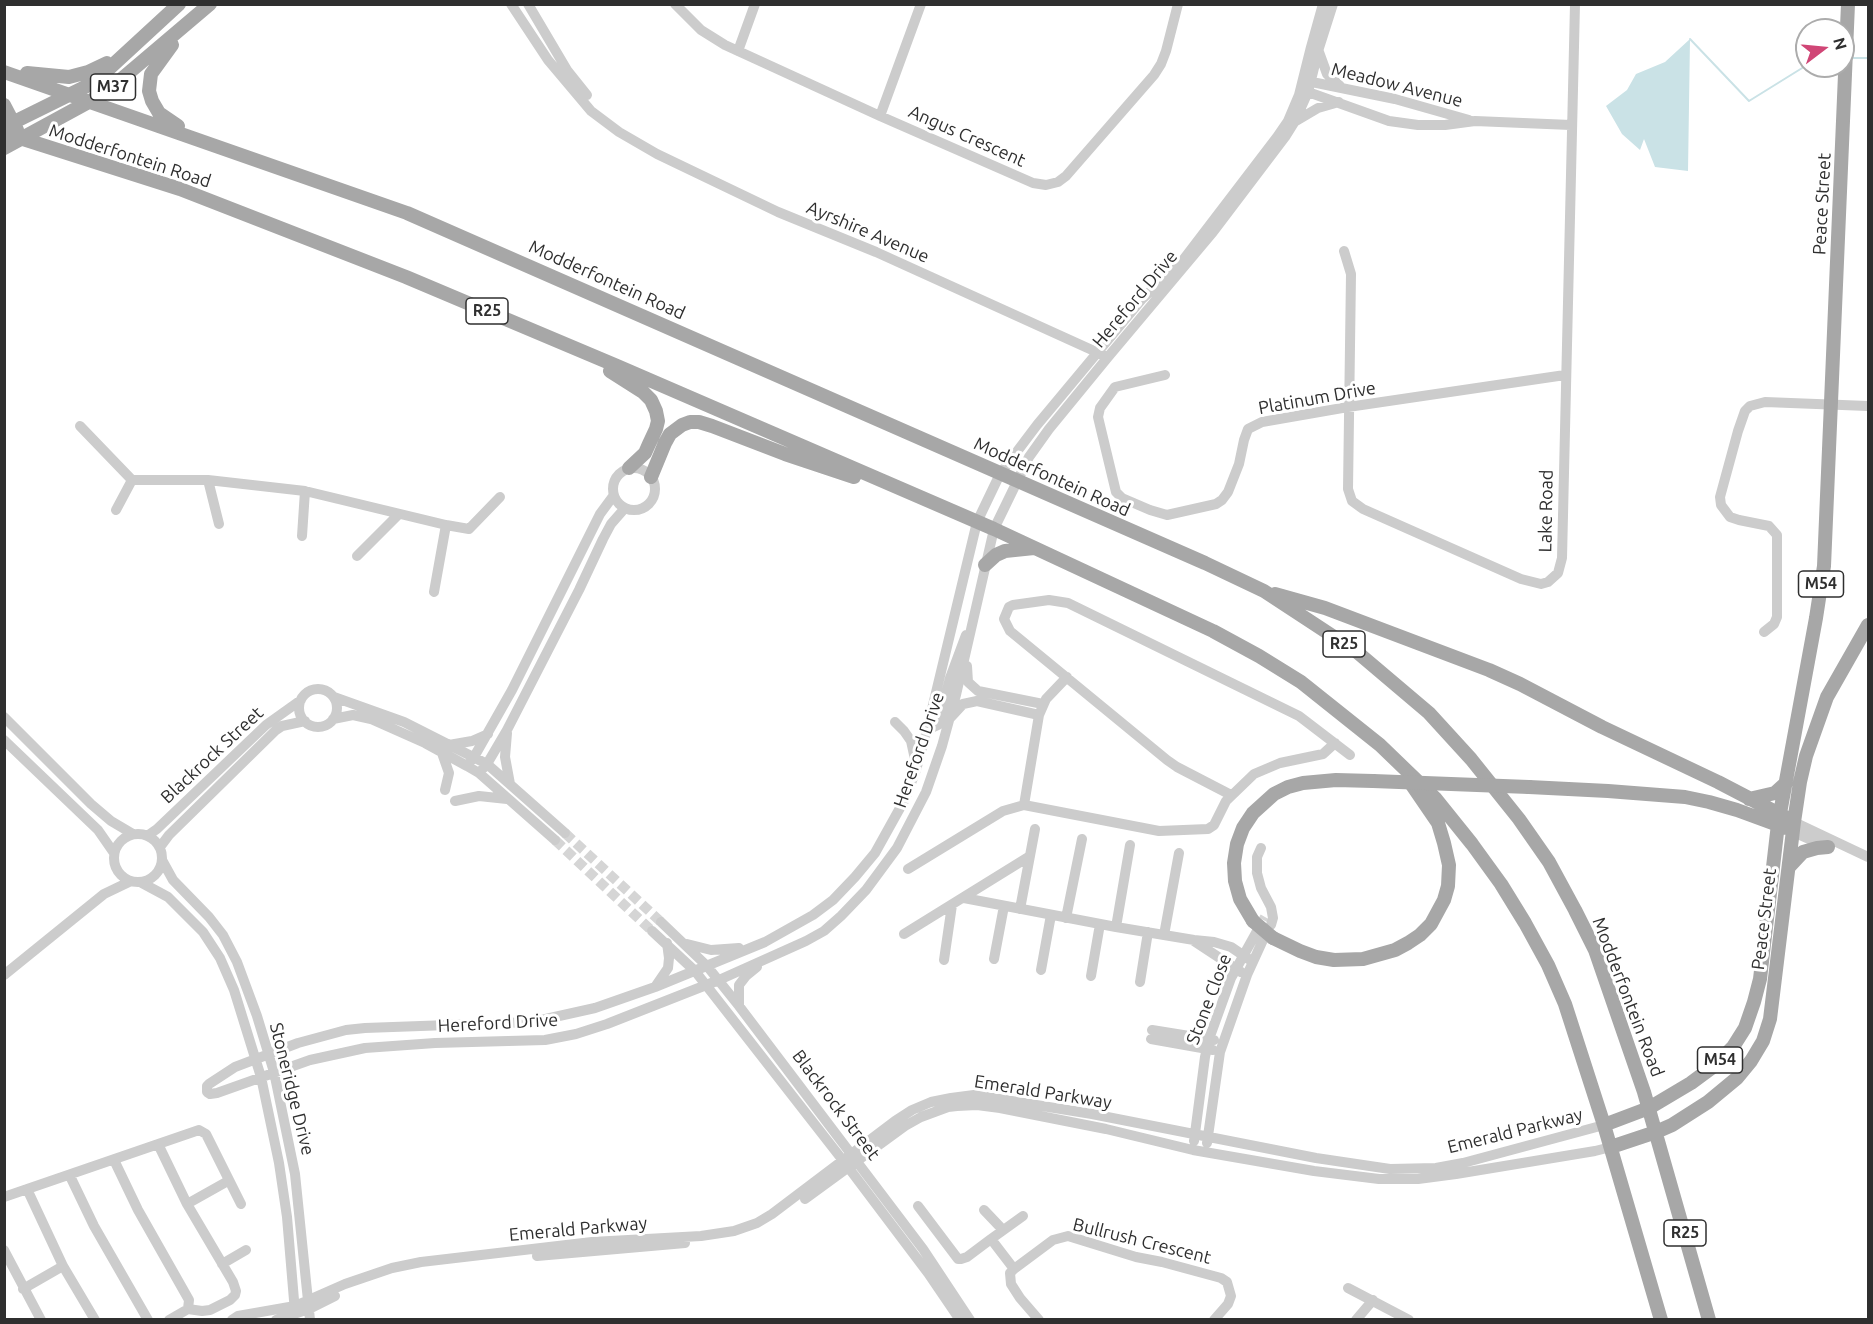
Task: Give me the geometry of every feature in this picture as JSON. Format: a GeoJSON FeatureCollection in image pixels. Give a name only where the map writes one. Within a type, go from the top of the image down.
{"type":"FeatureCollection","features":[{"type":"Feature","properties":{"kind":"main road","name":"M37"},"geometry":{"type":"LineString","coordinates":[[7,127],[85,87],[102,75],[179,4]]}},
{"type":"Feature","properties":{"kind":"main road","name":"M37"},"geometry":{"type":"LineString","coordinates":[[4,148],[112,88],[210,4]]}},
{"type":"Feature","properties":{"kind":"main road","name":"Peace Street"},"geometry":{"type":"LineString","coordinates":[[1649,1108],[1691,1083],[1714,1066],[1733,1047],[1745,1028],[1760,979],[1780,820],[1824,566],[1848,4]]}},
{"type":"Feature","properties":{"kind":"main road"},"geometry":{"type":"LineString","coordinates":[[195,18],[165,53],[151,74],[149,85],[152,102],[159,112],[173,124],[249,157]]}},
{"type":"Feature","properties":{"kind":"main road"},"geometry":{"type":"LineString","coordinates":[[4,71],[69,77],[88,72],[122,55]]}},
{"type":"Feature","properties":{"kind":"main road","name":"Modderfontein Road"},"geometry":{"type":"LineString","coordinates":[[4,71],[407,213],[1264,591],[1357,652],[1429,713],[1471,759],[1519,819],[1549,862],[1575,910],[1594,950],[1649,1108],[1709,1320]]}},
{"type":"Feature","properties":{"kind":"main road"},"geometry":{"type":"LineString","coordinates":[[4,105],[7,127],[20,138]]}},
{"type":"Feature","properties":{"kind":"main road","name":"Modderfontein Road"},"geometry":{"type":"LineString","coordinates":[[20,138],[180,189],[406,277],[567,345],[1036,548],[1213,631],[1301,682],[1380,745],[1435,798],[1501,884],[1525,924],[1548,965],[1565,1004],[1611,1147],[1661,1320]]}},
{"type":"Feature","properties":{"kind":"main road"},"geometry":{"type":"LineString","coordinates":[[567,345],[630,382],[651,400],[658,421],[656,429],[645,453],[629,468]]}},
{"type":"Feature","properties":{"kind":"main road"},"geometry":{"type":"LineString","coordinates":[[651,477],[670,434],[682,425],[699,422],[859,479],[894,486]]}},
{"type":"Feature","properties":{"kind":"main road"},"geometry":{"type":"LineString","coordinates":[[986,565],[996,555],[1005,551],[1036,548]]}},
{"type":"Feature","properties":{"kind":"main road"},"geometry":{"type":"LineString","coordinates":[[1264,591],[1325,608],[1489,670],[1718,782],[1793,827]]}},
{"type":"Feature","properties":{"kind":"main road","name":"Peace Street"},"geometry":{"type":"LineString","coordinates":[[1611,1147],[1672,1125],[1708,1102],[1730,1084],[1751,1061],[1763,1041],[1770,1019],[1793,827],[1806,756],[1827,697],[1869,625]]}},
{"type":"Feature","properties":{"kind":"main road"},"geometry":{"type":"LineString","coordinates":[[1380,745],[1419,795],[1438,823],[1449,865],[1448,886],[1444,900],[1438,913],[1420,935],[1395,950],[1363,959],[1334,960],[1316,957],[1299,951],[1264,929],[1240,899],[1235,881],[1234,863],[1237,844],[1243,828],[1253,813],[1274,794],[1288,787],[1317,781],[1373,781],[1529,787],[1608,791],[1709,801],[1780,820]]}},
{"type":"Feature","properties":{"kind":"main road"},"geometry":{"type":"LineString","coordinates":[[1749,800],[1775,793],[1786,783]]}},
{"type":"Feature","properties":{"kind":"main road"},"geometry":{"type":"LineString","coordinates":[[1788,867],[1803,852],[1828,847]]}},
{"type":"Feature","properties":{"kind":"main road","name":"M54"},"geometry":{"type":"LineString","coordinates":[[1604,1125],[1649,1108]]}},
{"type":"Feature","properties":{"kind":"street","name":"Ayrshire Avenue"},"geometry":{"type":"LineString","coordinates":[[512,4],[548,60],[591,111],[619,132],[657,154],[778,212],[876,252],[1104,355]]}},
{"type":"Feature","properties":{"kind":"street","name":"Ayrshire Avenue"},"geometry":{"type":"LineString","coordinates":[[528,4],[567,70],[594,105],[619,132]]}},
{"type":"Feature","properties":{"kind":"street","name":"Angus Crescent"},"geometry":{"type":"LineString","coordinates":[[675,4],[711,38],[880,116],[1033,183],[1046,185],[1058,182],[1066,176],[1154,75],[1166,51],[1178,4]]}},
{"type":"Feature","properties":{"kind":"street"},"geometry":{"type":"LineString","coordinates":[[738,51],[754,4]]}},
{"type":"Feature","properties":{"kind":"street"},"geometry":{"type":"LineString","coordinates":[[880,116],[921,4]]}},
{"type":"Feature","properties":{"kind":"street","name":"Hereford Drive"},"geometry":{"type":"LineString","coordinates":[[1323,4],[1306,86],[1288,121],[1180,264],[1142,299],[1104,355],[1029,457],[994,529],[967,654],[926,792],[897,848],[866,890],[841,916],[824,931],[788,949],[707,985],[594,1029],[545,1040],[435,1043],[365,1048],[310,1060],[213,1094],[207,1092],[209,1084],[235,1067],[298,1043],[327,1035],[365,1028],[489,1024],[548,1019],[595,1008],[655,987],[765,942],[813,915],[833,900],[875,853],[905,799],[927,729],[977,522],[1000,474],[1037,425],[1104,355],[1213,232],[1268,162],[1295,121],[1333,4]]}},
{"type":"Feature","properties":{"kind":"street","name":"Lake Road"},"geometry":{"type":"LineString","coordinates":[[1344,251],[1351,274],[1348,495],[1356,505],[1363,509],[1521,579],[1541,584],[1548,582],[1558,573],[1562,558],[1575,4]]}},
{"type":"Feature","properties":{"kind":"street"},"geometry":{"type":"LineString","coordinates":[[1318,48],[1327,74],[1343,88]]}},
{"type":"Feature","properties":{"kind":"street","name":"Meadow Avenue"},"geometry":{"type":"LineString","coordinates":[[1306,86],[1343,88],[1395,99],[1474,121]]}},
{"type":"Feature","properties":{"kind":"street","name":"Meadow Avenue"},"geometry":{"type":"LineString","coordinates":[[1306,86],[1325,97],[1389,121],[1408,124],[1445,125],[1474,121],[1571,125]]}},
{"type":"Feature","properties":{"kind":"street"},"geometry":{"type":"LineString","coordinates":[[1295,121],[1318,108],[1339,102]]}},
{"type":"Feature","properties":{"kind":"street","name":"Platinum Drive"},"geometry":{"type":"LineString","coordinates":[[1165,375],[1115,387],[1100,408],[1098,417],[1116,492],[1122,498],[1167,515],[1216,504],[1222,500],[1228,492],[1239,464],[1248,429],[1256,424],[1348,407],[1565,375]]}},
{"type":"Feature","properties":{"kind":"street"},"geometry":{"type":"LineString","coordinates":[[1764,632],[1774,624],[1777,617],[1777,535],[1769,526],[1730,517],[1721,505],[1721,490],[1737,430],[1745,411],[1757,403],[1869,406]]}},
{"type":"Feature","properties":{"kind":"street"},"geometry":{"type":"LineString","coordinates":[[80,426],[132,480],[208,480],[305,491],[469,529],[500,497]]}},
{"type":"Feature","properties":{"kind":"street"},"geometry":{"type":"LineString","coordinates":[[629,468],[643,470],[651,477],[655,486],[655,493],[648,505],[636,510],[625,508],[618,503],[614,495],[613,482],[617,476],[629,468]]}},
{"type":"Feature","properties":{"kind":"street"},"geometry":{"type":"LineString","coordinates":[[116,510],[132,480]]}},
{"type":"Feature","properties":{"kind":"street"},"geometry":{"type":"LineString","coordinates":[[208,480],[219,524]]}},
{"type":"Feature","properties":{"kind":"street"},"geometry":{"type":"LineString","coordinates":[[302,536],[305,491]]}},
{"type":"Feature","properties":{"kind":"street"},"geometry":{"type":"LineString","coordinates":[[470,762],[512,690],[600,514],[614,495]]}},
{"type":"Feature","properties":{"kind":"street"},"geometry":{"type":"LineString","coordinates":[[483,769],[507,730],[611,524],[625,508]]}},
{"type":"Feature","properties":{"kind":"street"},"geometry":{"type":"LineString","coordinates":[[357,556],[399,514]]}},
{"type":"Feature","properties":{"kind":"street"},"geometry":{"type":"LineString","coordinates":[[434,592],[446,525]]}},
{"type":"Feature","properties":{"kind":"street"},"geometry":{"type":"LineString","coordinates":[[1231,795],[1177,767],[1010,631],[1004,619],[1009,607],[1013,604],[1049,600],[1068,603],[1299,716],[1350,755]]}},
{"type":"Feature","properties":{"kind":"street"},"geometry":{"type":"LineString","coordinates":[[927,729],[938,725],[957,657],[965,636],[973,625]]}},
{"type":"Feature","properties":{"kind":"street"},"geometry":{"type":"LineString","coordinates":[[967,654],[969,682],[978,692],[1043,704]]}},
{"type":"Feature","properties":{"kind":"street"},"geometry":{"type":"LineString","coordinates":[[1024,805],[1039,715],[1049,695],[1067,677]]}},
{"type":"Feature","properties":{"kind":"street"},"geometry":{"type":"LineString","coordinates":[[334,697],[337,711],[333,719],[325,726],[312,726],[305,722],[300,712],[301,700],[304,695],[315,689],[326,691],[334,697],[387,715],[510,784],[565,833]]}},
{"type":"Feature","properties":{"kind":"street","name":"Blackrock Street"},"geometry":{"type":"LineString","coordinates":[[147,836],[158,830],[266,725],[301,700]]}},
{"type":"Feature","properties":{"kind":"street"},"geometry":{"type":"LineString","coordinates":[[949,720],[957,709],[973,701],[1039,715]]}},
{"type":"Feature","properties":{"kind":"street"},"geometry":{"type":"LineString","coordinates":[[333,719],[344,716],[361,716],[446,749],[488,734]]}},
{"type":"Feature","properties":{"kind":"street"},"geometry":{"type":"LineString","coordinates":[[4,717],[111,821],[133,834],[147,836],[156,842],[160,847],[162,860],[161,868],[150,880],[142,883],[129,882],[104,894],[4,975]]}},
{"type":"Feature","properties":{"kind":"street","name":"Blackrock Street"},"geometry":{"type":"LineString","coordinates":[[160,847],[177,827],[276,730],[282,726],[305,722]]}},
{"type":"Feature","properties":{"kind":"street"},"geometry":{"type":"LineString","coordinates":[[895,722],[911,741],[916,770]]}},
{"type":"Feature","properties":{"kind":"street"},"geometry":{"type":"LineString","coordinates":[[507,730],[505,757],[510,784]]}},
{"type":"Feature","properties":{"kind":"street"},"geometry":{"type":"LineString","coordinates":[[4,740],[98,830],[114,853]]}},
{"type":"Feature","properties":{"kind":"street"},"geometry":{"type":"LineString","coordinates":[[908,869],[1003,811],[1024,805],[1159,831],[1212,828],[1231,795],[1246,780],[1271,766],[1323,754],[1335,743]]}},
{"type":"Feature","properties":{"kind":"street"},"geometry":{"type":"LineString","coordinates":[[445,790],[449,773],[446,749]]}},
{"type":"Feature","properties":{"kind":"street"},"geometry":{"type":"LineString","coordinates":[[483,769],[508,799],[555,840]]}},
{"type":"Feature","properties":{"kind":"street"},"geometry":{"type":"LineString","coordinates":[[455,801],[479,796],[508,799]]}},
{"type":"Feature","properties":{"kind":"street"},"geometry":{"type":"LineString","coordinates":[[1793,827],[1828,847],[1869,865]]}},
{"type":"Feature","properties":{"kind":"street"},"geometry":{"type":"LineString","coordinates":[[1793,827],[1869,857]]}},
{"type":"Feature","properties":{"kind":"street"},"geometry":{"type":"LineString","coordinates":[[1020,909],[1035,829]]}},
{"type":"Feature","properties":{"kind":"street"},"geometry":{"type":"LineString","coordinates":[[129,882],[117,872],[114,866],[114,853],[121,841],[133,834]]}},
{"type":"Feature","properties":{"kind":"street"},"geometry":{"type":"LineString","coordinates":[[1066,918],[1082,839]]}},
{"type":"Feature","properties":{"kind":"street"},"geometry":{"type":"LineString","coordinates":[[1116,927],[1130,845]]}},
{"type":"Feature","properties":{"kind":"street"},"geometry":{"type":"LineString","coordinates":[[1261,848],[1257,857],[1257,873],[1261,888],[1271,907],[1273,918],[1264,929]]}},
{"type":"Feature","properties":{"kind":"street"},"geometry":{"type":"LineString","coordinates":[[1164,935],[1179,853]]}},
{"type":"Feature","properties":{"kind":"street"},"geometry":{"type":"LineString","coordinates":[[904,934],[1030,856]]}},
{"type":"Feature","properties":{"kind":"street","name":"Stoneridge Drive"},"geometry":{"type":"LineString","coordinates":[[162,860],[173,880],[216,926],[231,949],[269,1054],[296,1182],[309,1310]]}},
{"type":"Feature","properties":{"kind":"street"},"geometry":{"type":"LineString","coordinates":[[104,894],[117,872]]}},
{"type":"Feature","properties":{"kind":"street","name":"Stoneridge Drive"},"geometry":{"type":"LineString","coordinates":[[142,883],[175,903],[198,926],[212,944],[226,970],[261,1077],[279,1163],[287,1217],[295,1313]]}},
{"type":"Feature","properties":{"kind":"street"},"geometry":{"type":"LineString","coordinates":[[964,898],[1116,927],[1223,944],[1253,962]]}},
{"type":"Feature","properties":{"kind":"street"},"geometry":{"type":"LineString","coordinates":[[944,960],[952,905]]}},
{"type":"Feature","properties":{"kind":"street"},"geometry":{"type":"LineString","coordinates":[[994,959],[1004,906]]}},
{"type":"Feature","properties":{"kind":"street"},"geometry":{"type":"LineString","coordinates":[[1041,970],[1051,915]]}},
{"type":"Feature","properties":{"kind":"street","name":"Blackrock Street"},"geometry":{"type":"LineString","coordinates":[[662,922],[707,966],[739,1005],[850,1160],[960,1320]]}},
{"type":"Feature","properties":{"kind":"street"},"geometry":{"type":"LineString","coordinates":[[1091,976],[1100,924]]}},
{"type":"Feature","properties":{"kind":"street","name":"Stone Close"},"geometry":{"type":"LineString","coordinates":[[1193,1150],[1208,1044],[1236,968],[1243,955],[1264,929]]}},
{"type":"Feature","properties":{"kind":"street","name":"Stone Close"},"geometry":{"type":"LineString","coordinates":[[1206,1152],[1221,1047],[1264,929]]}},
{"type":"Feature","properties":{"kind":"street","name":"Blackrock Street"},"geometry":{"type":"LineString","coordinates":[[652,931],[707,985],[922,1249],[970,1320]]}},
{"type":"Feature","properties":{"kind":"street"},"geometry":{"type":"LineString","coordinates":[[1140,982],[1148,932]]}},
{"type":"Feature","properties":{"kind":"street"},"geometry":{"type":"LineString","coordinates":[[1194,940],[1247,975]]}},
{"type":"Feature","properties":{"kind":"street"},"geometry":{"type":"LineString","coordinates":[[684,942],[718,951],[765,942]]}},
{"type":"Feature","properties":{"kind":"street"},"geometry":{"type":"LineString","coordinates":[[655,987],[668,968],[667,944]]}},
{"type":"Feature","properties":{"kind":"street"},"geometry":{"type":"LineString","coordinates":[[739,1005],[738,990],[742,980],[752,971],[788,949]]}},
{"type":"Feature","properties":{"kind":"street"},"geometry":{"type":"LineString","coordinates":[[1152,1034],[1221,1047]]}},
{"type":"Feature","properties":{"kind":"street"},"geometry":{"type":"LineString","coordinates":[[235,1067],[249,1038]]}},
{"type":"Feature","properties":{"kind":"street","name":"Emerald Parkway"},"geometry":{"type":"LineString","coordinates":[[850,1160],[895,1121],[912,1110],[941,1100],[974,1095],[1092,1114],[1195,1135],[1390,1169],[1464,1163],[1604,1125]]}},
{"type":"Feature","properties":{"kind":"street","name":"Emerald Parkway"},"geometry":{"type":"LineString","coordinates":[[276,1320],[309,1310],[354,1281],[393,1268],[421,1262],[592,1242],[701,1236],[734,1231],[765,1220],[850,1160],[905,1125],[948,1107],[977,1105],[1032,1114],[1193,1150],[1323,1173],[1400,1180],[1456,1174],[1611,1147]]}},
{"type":"Feature","properties":{"kind":"street"},"geometry":{"type":"LineString","coordinates":[[4,1197],[199,1130],[204,1132],[241,1204]]}},
{"type":"Feature","properties":{"kind":"street"},"geometry":{"type":"LineString","coordinates":[[158,1144],[187,1204],[235,1287],[235,1295],[230,1300],[210,1310],[188,1309],[171,1319]]}},
{"type":"Feature","properties":{"kind":"street"},"geometry":{"type":"LineString","coordinates":[[114,1160],[138,1210],[187,1295],[188,1309]]}},
{"type":"Feature","properties":{"kind":"street"},"geometry":{"type":"LineString","coordinates":[[70,1176],[94,1226],[148,1320]]}},
{"type":"Feature","properties":{"kind":"street"},"geometry":{"type":"LineString","coordinates":[[187,1204],[228,1181]]}},
{"type":"Feature","properties":{"kind":"street"},"geometry":{"type":"LineString","coordinates":[[27,1189],[63,1266],[95,1320]]}},
{"type":"Feature","properties":{"kind":"street"},"geometry":{"type":"LineString","coordinates":[[918,1206],[961,1260],[1023,1216]]}},
{"type":"Feature","properties":{"kind":"street"},"geometry":{"type":"LineString","coordinates":[[984,1210],[1003,1230]]}},
{"type":"Feature","properties":{"kind":"street","name":"Bullrush Crescent"},"geometry":{"type":"LineString","coordinates":[[1014,1269],[1053,1240],[1068,1236],[1136,1257],[1221,1278],[1227,1282],[1231,1296],[1228,1304],[1214,1320]]}},
{"type":"Feature","properties":{"kind":"street"},"geometry":{"type":"LineString","coordinates":[[991,1239],[1014,1269],[1010,1273],[1011,1284],[1039,1320]]}},
{"type":"Feature","properties":{"kind":"street"},"geometry":{"type":"LineString","coordinates":[[4,1250],[41,1320]]}},
{"type":"Feature","properties":{"kind":"street"},"geometry":{"type":"LineString","coordinates":[[222,1264],[246,1250]]}},
{"type":"Feature","properties":{"kind":"street"},"geometry":{"type":"LineString","coordinates":[[24,1289],[63,1266]]}},
{"type":"Feature","properties":{"kind":"street"},"geometry":{"type":"LineString","coordinates":[[1348,1288],[1409,1320]]}},
{"type":"Feature","properties":{"kind":"street"},"geometry":{"type":"LineString","coordinates":[[1356,1320],[1373,1300]]}},
{"type":"Feature","properties":{"kind":"street","name":"Emerald Parkway"},"geometry":{"type":"LineString","coordinates":[[232,1320],[238,1316],[295,1313]]}},
{"type":"Feature","properties":{"kind":"water"},"geometry":{"type":"Polygon","coordinates":[[[1690,39],[1688,171],[1655,167],[1644,139],[1640,150],[1622,134],[1606,106],[1627,90],[1636,74],[1665,62],[1690,39]]]}},
{"type":"Feature","properties":{"kind":"waterway"},"geometry":{"type":"LineString","coordinates":[[1690,39],[1749,101],[1795,72]]}},
{"type":"Feature","properties":{"kind":"waterway"},"geometry":{"type":"LineString","coordinates":[[1855,58],[1868,58]]}},
{"type":"Feature","properties":{"kind":"tunnel"},"geometry":{"type":"LineString","coordinates":[[565,833],[661,922]]}},
{"type":"Feature","properties":{"kind":"tunnel"},"geometry":{"type":"LineString","coordinates":[[555,840],[652,931]]}},
{"type":"Feature","properties":{"kind":"tunnel"},"geometry":{"type":"LineString","coordinates":[[1256,933],[1265,917]]}}]}
